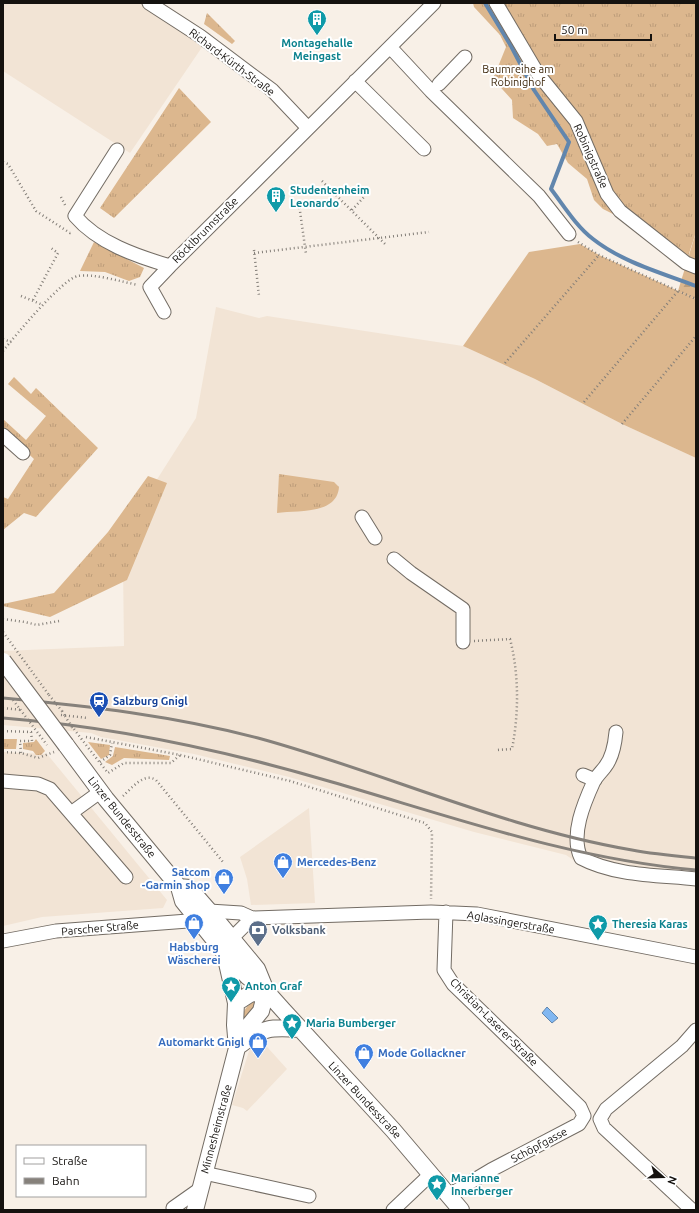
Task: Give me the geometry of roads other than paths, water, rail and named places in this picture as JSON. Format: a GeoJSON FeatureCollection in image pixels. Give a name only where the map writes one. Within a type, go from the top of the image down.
{"type":"FeatureCollection","features":[{"type":"Feature","properties":{"kind":"main road","name":"Linzer Bundesstraße"},"geometry":{"type":"LineString","coordinates":[[3,660],[60,749],[100,792],[179,887],[183,901],[201,913],[228,946],[257,970],[266,992],[394,1130],[461,1210]]}},
{"type":"Feature","properties":{"kind":"main road","name":"Minnesheimstraße"},"geometry":{"type":"LineString","coordinates":[[228,946],[236,1003],[235,1025],[237,1048]]}},
{"type":"Feature","properties":{"kind":"main road","name":"Minnesheimstraße"},"geometry":{"type":"LineString","coordinates":[[195,1210],[237,1048],[246,1029],[261,1011],[266,992]]}},
{"type":"Feature","properties":{"kind":"main road"},"geometry":{"type":"LineString","coordinates":[[236,1003],[250,994],[266,992]]}},
{"type":"Feature","properties":{"kind":"main road"},"geometry":{"type":"LineString","coordinates":[[237,1048],[255,1033],[270,1028],[300,1029]]}},
{"type":"Feature","properties":{"kind":"street","name":"Richard-Kürth-Straße"},"geometry":{"type":"LineString","coordinates":[[149,3],[200,36],[272,90],[308,128]]}},
{"type":"Feature","properties":{"kind":"street","name":"Röcklbrunnstraße"},"geometry":{"type":"LineString","coordinates":[[164,312],[150,288],[170,266],[434,3]]}},
{"type":"Feature","properties":{"kind":"street","name":"Robinigstraße"},"geometry":{"type":"LineString","coordinates":[[496,3],[538,74],[576,121],[607,194],[620,212],[686,263],[696,266]]}},
{"type":"Feature","properties":{"kind":"street"},"geometry":{"type":"LineString","coordinates":[[390,47],[431,91],[539,196],[569,234]]}},
{"type":"Feature","properties":{"kind":"street"},"geometry":{"type":"LineString","coordinates":[[439,84],[466,57]]}},
{"type":"Feature","properties":{"kind":"street"},"geometry":{"type":"LineString","coordinates":[[355,81],[424,149]]}},
{"type":"Feature","properties":{"kind":"street"},"geometry":{"type":"LineString","coordinates":[[86,229],[75,216],[117,150]]}},
{"type":"Feature","properties":{"kind":"street"},"geometry":{"type":"LineString","coordinates":[[71,225],[86,229],[141,258],[170,266]]}},
{"type":"Feature","properties":{"kind":"street"},"geometry":{"type":"LineString","coordinates":[[3,435],[23,453]]}},
{"type":"Feature","properties":{"kind":"street"},"geometry":{"type":"LineString","coordinates":[[362,517],[375,538]]}},
{"type":"Feature","properties":{"kind":"street"},"geometry":{"type":"LineString","coordinates":[[394,559],[411,573],[462,609],[463,642]]}},
{"type":"Feature","properties":{"kind":"street"},"geometry":{"type":"LineString","coordinates":[[616,732],[615,743],[608,762],[589,778],[576,838],[581,858],[593,864],[626,871],[696,879]]}},
{"type":"Feature","properties":{"kind":"street"},"geometry":{"type":"LineString","coordinates":[[3,781],[30,782],[50,789],[126,877]]}},
{"type":"Feature","properties":{"kind":"street"},"geometry":{"type":"LineString","coordinates":[[71,813],[100,792]]}},
{"type":"Feature","properties":{"kind":"street","name":"Aglassingerstraße"},"geometry":{"type":"LineString","coordinates":[[201,913],[241,913],[252,918],[431,912],[477,914],[696,957]]}},
{"type":"Feature","properties":{"kind":"street","name":"Christian-Laserer-Straße"},"geometry":{"type":"LineString","coordinates":[[446,912],[444,970],[453,984],[580,1107],[584,1116]]}},
{"type":"Feature","properties":{"kind":"street","name":"Parscher Straße"},"geometry":{"type":"LineString","coordinates":[[3,941],[70,930],[188,920],[201,913]]}},
{"type":"Feature","properties":{"kind":"street"},"geometry":{"type":"LineString","coordinates":[[228,946],[252,918]]}},
{"type":"Feature","properties":{"kind":"street"},"geometry":{"type":"LineString","coordinates":[[692,1210],[604,1128],[600,1119],[606,1109],[682,1046],[696,1030]]}},
{"type":"Feature","properties":{"kind":"street","name":"Schöpfgasse"},"geometry":{"type":"LineString","coordinates":[[449,1195],[491,1170],[580,1124],[584,1116]]}},
{"type":"Feature","properties":{"kind":"street"},"geometry":{"type":"LineString","coordinates":[[204,1173],[309,1196]]}},
{"type":"Feature","properties":{"kind":"street"},"geometry":{"type":"LineString","coordinates":[[393,1210],[431,1174]]}},
{"type":"Feature","properties":{"kind":"street"},"geometry":{"type":"LineString","coordinates":[[173,1208],[200,1189]]}},
{"type":"Feature","properties":{"kind":"water"},"geometry":{"type":"Polygon","coordinates":[[[547,1007],[558,1018],[552,1023],[542,1013],[547,1007]]]}},
{"type":"Feature","properties":{"kind":"waterway"},"geometry":{"type":"LineString","coordinates":[[485,3],[511,46],[534,90],[569,142],[551,189],[576,222],[587,234],[604,247],[629,261],[696,286]]}},
{"type":"Feature","properties":{"kind":"railway"},"geometry":{"type":"LineString","coordinates":[[3,698],[131,713],[226,730],[305,752],[490,814],[537,828],[632,850],[696,858]]}},
{"type":"Feature","properties":{"kind":"railway"},"geometry":{"type":"LineString","coordinates":[[3,718],[86,727],[169,741],[291,770],[557,847],[603,857],[696,870]]}},
{"type":"Feature","properties":{"kind":"place","name":"Montagehalle Meingast"},"geometry":{"type":"Point","coordinates":[317,36]}},
{"type":"Feature","properties":{"kind":"place","name":"Studentenheim Leonardo"},"geometry":{"type":"Point","coordinates":[276,213]}},
{"type":"Feature","properties":{"kind":"place","name":"Salzburg Gnigl"},"geometry":{"type":"Point","coordinates":[99,718]}},
{"type":"Feature","properties":{"kind":"place","name":"Mercedes-Benz"},"geometry":{"type":"Point","coordinates":[283,879]}},
{"type":"Feature","properties":{"kind":"place","name":"Satcom -Garmin shop"},"geometry":{"type":"Point","coordinates":[224,895]}},
{"type":"Feature","properties":{"kind":"place","name":"Habsburg Wäscherei"},"geometry":{"type":"Point","coordinates":[194,940]}},
{"type":"Feature","properties":{"kind":"place","name":"Theresia Karas"},"geometry":{"type":"Point","coordinates":[598,941]}},
{"type":"Feature","properties":{"kind":"place","name":"Volksbank"},"geometry":{"type":"Point","coordinates":[258,947]}},
{"type":"Feature","properties":{"kind":"place","name":"Anton Graf"},"geometry":{"type":"Point","coordinates":[231,1003]}},
{"type":"Feature","properties":{"kind":"place","name":"Maria Bumberger"},"geometry":{"type":"Point","coordinates":[292,1040]}},
{"type":"Feature","properties":{"kind":"place","name":"Automarkt Gnigl"},"geometry":{"type":"Point","coordinates":[258,1059]}},
{"type":"Feature","properties":{"kind":"place","name":"Mode Gollackner"},"geometry":{"type":"Point","coordinates":[364,1070]}},
{"type":"Feature","properties":{"kind":"place","name":"Marianne Innerberger"},"geometry":{"type":"Point","coordinates":[437,1201]}},
{"type":"Feature","properties":{"kind":"park label","name":"Baumreihe am Robinighof"},"geometry":{"type":"Point","coordinates":[518,75]}}]}
